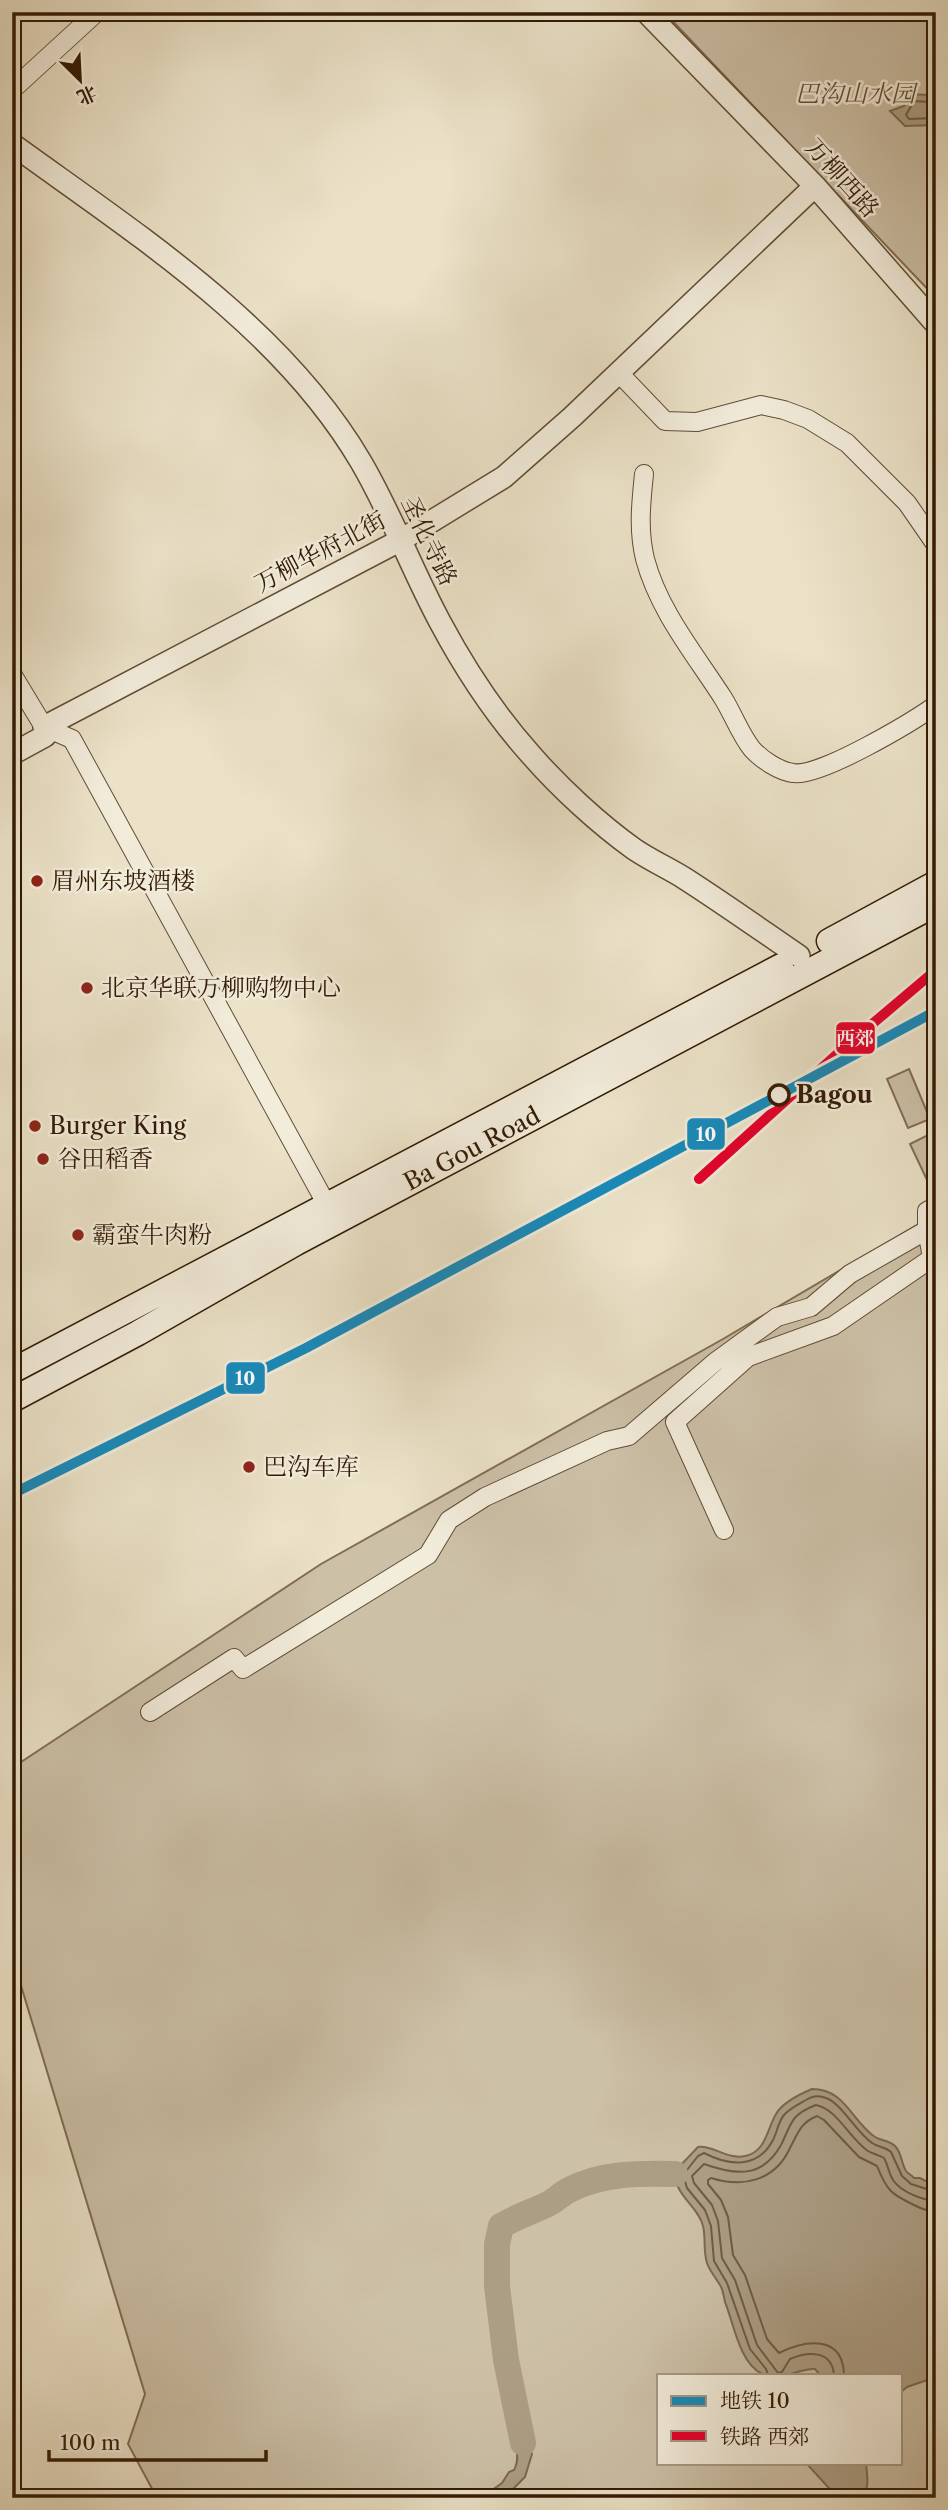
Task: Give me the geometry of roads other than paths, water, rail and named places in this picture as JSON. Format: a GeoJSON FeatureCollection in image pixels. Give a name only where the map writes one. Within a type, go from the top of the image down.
{"type":"FeatureCollection","features":[{"type":"Feature","properties":{"kind":"main road","name":"Ba Gou Road"},"geometry":{"type":"LineString","coordinates":[[12,1371],[328,1207],[936,883]]}},
{"type":"Feature","properties":{"kind":"main road","name":"Ba Gou Road"},"geometry":{"type":"LineString","coordinates":[[12,1400],[321,1230],[936,904]]}},
{"type":"Feature","properties":{"kind":"street"},"geometry":{"type":"LineString","coordinates":[[12,90],[97,12]]}},
{"type":"Feature","properties":{"kind":"street","name":"万柳西路"},"geometry":{"type":"LineString","coordinates":[[646,12],[815,186],[936,324]]}},
{"type":"Feature","properties":{"kind":"street","name":"圣化寺路"},"geometry":{"type":"LineString","coordinates":[[12,145],[125,226],[198,284],[268,345],[316,398],[360,461],[440,622],[486,697],[532,756],[580,803],[635,849],[683,877],[799,956]]}},
{"type":"Feature","properties":{"kind":"street","name":"万柳华府北街"},"geometry":{"type":"LineString","coordinates":[[12,754],[45,736],[44,727],[401,540],[504,477],[572,417],[815,186]]}},
{"type":"Feature","properties":{"kind":"street"},"geometry":{"type":"LineString","coordinates":[[619,373],[666,421],[696,422],[761,405],[808,419],[847,443],[907,503],[936,545]]}},
{"type":"Feature","properties":{"kind":"street"},"geometry":{"type":"LineString","coordinates":[[644,474],[639,518],[645,559],[667,615],[724,700],[753,750],[778,769],[796,774],[811,772],[909,724],[936,705]]}},
{"type":"Feature","properties":{"kind":"street"},"geometry":{"type":"LineString","coordinates":[[12,674],[44,727],[72,740],[328,1207]]}},
{"type":"Feature","properties":{"kind":"street"},"geometry":{"type":"LineString","coordinates":[[724,1530],[675,1422],[748,1357],[834,1326],[932,1258],[927,1230],[928,1211],[936,1206]]}},
{"type":"Feature","properties":{"kind":"street"},"geometry":{"type":"LineString","coordinates":[[150,1712],[234,1658],[243,1669],[428,1555],[449,1520],[485,1497],[607,1441],[629,1436],[715,1362],[777,1317],[811,1307],[850,1275],[927,1230]]}},
{"type":"Feature","properties":{"kind":"water"},"geometry":{"type":"Polygon","coordinates":[[[936,89],[936,125],[905,126],[890,111],[904,106],[907,94],[930,95],[936,89]]]}},
{"type":"Feature","properties":{"kind":"water"},"geometry":{"type":"Polygon","coordinates":[[[812,2089],[832,2094],[875,2137],[895,2146],[908,2173],[936,2186],[936,2377],[902,2391],[902,2374],[819,2374],[815,2369],[809,2369],[790,2374],[762,2374],[754,2368],[743,2352],[722,2289],[707,2263],[700,2219],[677,2185],[677,2169],[698,2147],[738,2157],[752,2154],[762,2145],[779,2110],[792,2099],[812,2089]]]}},
{"type":"Feature","properties":{"kind":"water"},"geometry":{"type":"Polygon","coordinates":[[[518,2439],[532,2454],[525,2477],[504,2498],[481,2498],[502,2483],[509,2472],[514,2470],[518,2439]]]}},
{"type":"Feature","properties":{"kind":"water"},"geometry":{"type":"Polygon","coordinates":[[[807,2464],[866,2464],[867,2487],[862,2495],[838,2498],[807,2464]]]}},
{"type":"Feature","properties":{"kind":"waterway"},"geometry":{"type":"LineString","coordinates":[[523,2443],[506,2360],[497,2286],[497,2244],[501,2226],[549,2204],[569,2190],[594,2180],[634,2174],[675,2174]]}},
{"type":"Feature","properties":{"kind":"metro line","name":"10"},"geometry":{"type":"LineString","coordinates":[[12,1494],[306,1348],[936,1011]]}},
{"type":"Feature","properties":{"kind":"rail line","name":"西郊"},"geometry":{"type":"LineString","coordinates":[[699,1179],[845,1047],[936,970]]}},
{"type":"Feature","properties":{"kind":"place","name":"眉州东坡酒楼"},"geometry":{"type":"Point","coordinates":[37,881]}},
{"type":"Feature","properties":{"kind":"place","name":"北京华联万柳购物中心"},"geometry":{"type":"Point","coordinates":[87,988]}},
{"type":"Feature","properties":{"kind":"place","name":"Bagou"},"geometry":{"type":"Point","coordinates":[779,1095]}},
{"type":"Feature","properties":{"kind":"place","name":"Burger King"},"geometry":{"type":"Point","coordinates":[35,1126]}},
{"type":"Feature","properties":{"kind":"place","name":"谷田稻香"},"geometry":{"type":"Point","coordinates":[43,1159]}},
{"type":"Feature","properties":{"kind":"place","name":"霸蛮牛肉粉"},"geometry":{"type":"Point","coordinates":[78,1235]}},
{"type":"Feature","properties":{"kind":"place","name":"巴沟车库"},"geometry":{"type":"Point","coordinates":[249,1467]}},
{"type":"Feature","properties":{"kind":"park label","name":"巴沟山水园"},"geometry":{"type":"Point","coordinates":[855,94]}}]}
